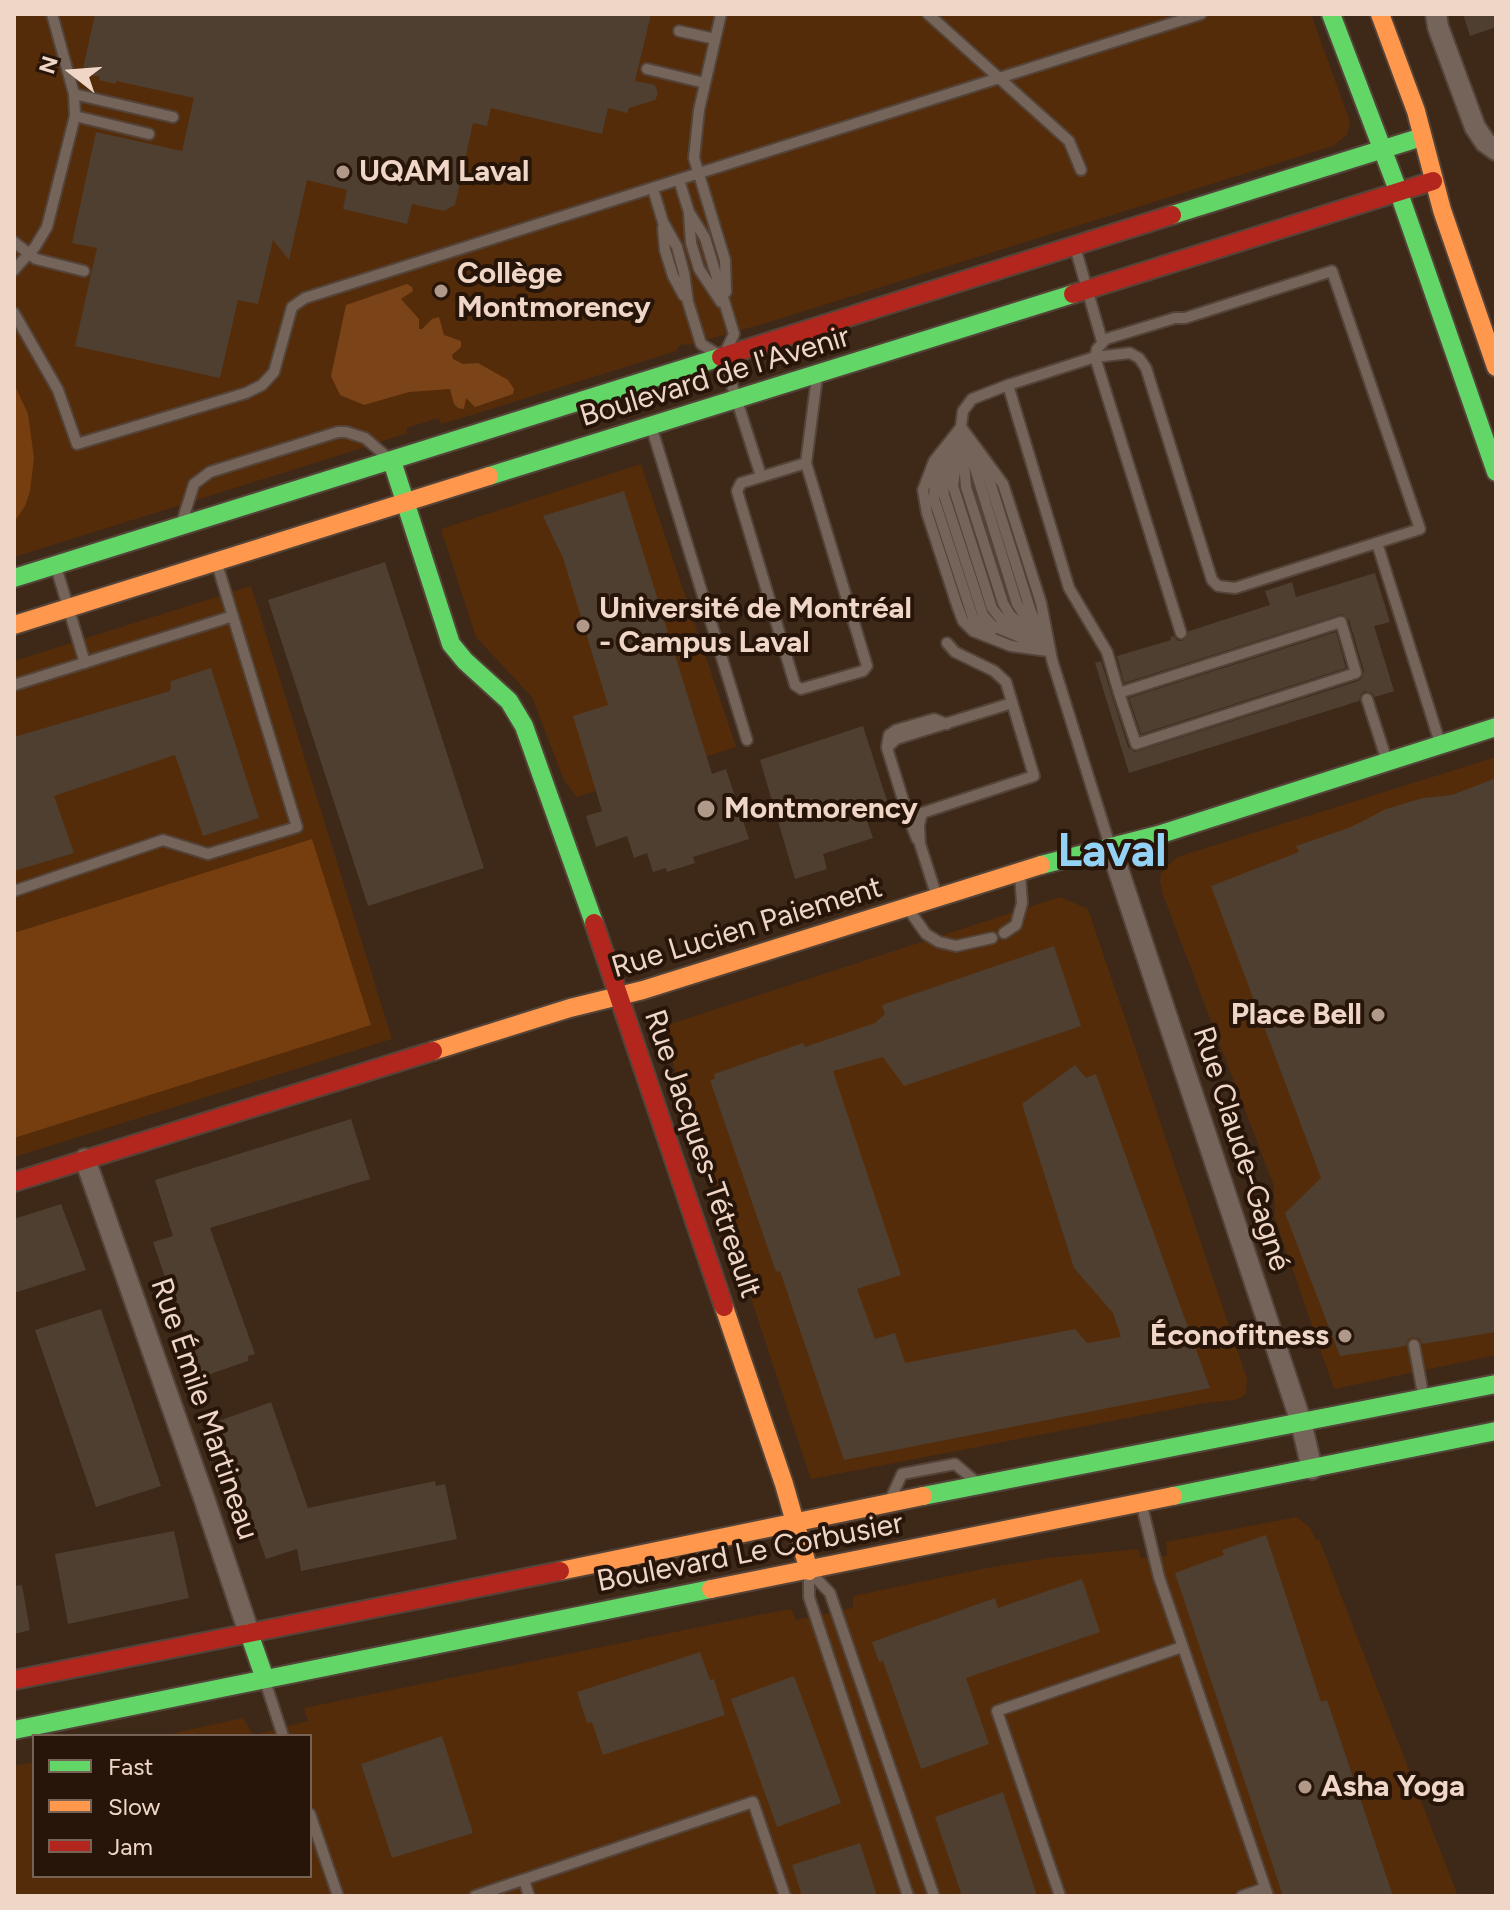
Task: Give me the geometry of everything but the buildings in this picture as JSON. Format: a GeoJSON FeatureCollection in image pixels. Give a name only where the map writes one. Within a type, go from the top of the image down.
{"type":"FeatureCollection","features":[{"type":"Feature","properties":{"kind":"street"},"geometry":{"type":"LineString","coordinates":[[1331,14],[1399,193],[1496,472]]}},
{"type":"Feature","properties":{"kind":"street"},"geometry":{"type":"LineString","coordinates":[[1380,14],[1408,88],[1433,181],[1496,367]]}},
{"type":"Feature","properties":{"kind":"street"},"geometry":{"type":"LineString","coordinates":[[1436,14],[1475,127],[1485,142],[1496,150]]}},
{"type":"Feature","properties":{"kind":"street","name":"Boulevard de l'Avenir"},"geometry":{"type":"LineString","coordinates":[[14,578],[1422,137]]}},
{"type":"Feature","properties":{"kind":"street","name":"Boulevard de l'Avenir"},"geometry":{"type":"LineString","coordinates":[[14,625],[1433,181]]}},
{"type":"Feature","properties":{"kind":"street","name":"Rue Jacques-Tétreault"},"geometry":{"type":"LineString","coordinates":[[392,461],[451,644],[509,701],[520,717],[619,996],[796,1523],[809,1571]]}},
{"type":"Feature","properties":{"kind":"street","name":"Rue Lucien Paiement"},"geometry":{"type":"LineString","coordinates":[[14,1182],[570,1008],[908,909],[1020,872],[1111,848],[1496,727]]}},
{"type":"Feature","properties":{"kind":"street","name":"Rue Claude-Gagné"},"geometry":{"type":"LineString","coordinates":[[1111,848],[1301,1422],[1312,1469]]}},
{"type":"Feature","properties":{"kind":"street","name":"Rue Émile Martineau"},"geometry":{"type":"LineString","coordinates":[[85,1159],[265,1679]]}},
{"type":"Feature","properties":{"kind":"street","name":"Boulevard Le Corbusier"},"geometry":{"type":"LineString","coordinates":[[14,1680],[1496,1384]]}},
{"type":"Feature","properties":{"kind":"street","name":"Boulevard Le Corbusier"},"geometry":{"type":"LineString","coordinates":[[14,1730],[1496,1431]]}},
{"type":"Feature","properties":{"kind":"lane"},"geometry":{"type":"LineString","coordinates":[[14,270],[42,236],[50,218],[75,116],[74,94],[52,14]]}},
{"type":"Feature","properties":{"kind":"lane"},"geometry":{"type":"LineString","coordinates":[[721,14],[705,83],[694,158],[725,260],[726,310]]}},
{"type":"Feature","properties":{"kind":"lane"},"geometry":{"type":"LineString","coordinates":[[928,14],[1069,141],[1081,170]]}},
{"type":"Feature","properties":{"kind":"lane"},"geometry":{"type":"LineString","coordinates":[[14,313],[58,390],[77,444],[246,393],[262,385],[274,372],[292,307],[305,298],[1201,14]]}},
{"type":"Feature","properties":{"kind":"lane"},"geometry":{"type":"LineString","coordinates":[[679,31],[715,39]]}},
{"type":"Feature","properties":{"kind":"lane"},"geometry":{"type":"LineString","coordinates":[[647,69],[705,83]]}},
{"type":"Feature","properties":{"kind":"lane"},"geometry":{"type":"LineString","coordinates":[[74,94],[173,117]]}},
{"type":"Feature","properties":{"kind":"lane"},"geometry":{"type":"LineString","coordinates":[[75,116],[149,134]]}},
{"type":"Feature","properties":{"kind":"lane"},"geometry":{"type":"LineString","coordinates":[[679,180],[689,212],[705,238],[734,334],[723,357],[761,476]]}},
{"type":"Feature","properties":{"kind":"lane"},"geometry":{"type":"LineString","coordinates":[[653,189],[673,276],[688,302],[701,344],[723,357]]}},
{"type":"Feature","properties":{"kind":"lane"},"geometry":{"type":"LineString","coordinates":[[14,242],[28,255],[44,262],[84,271]]}},
{"type":"Feature","properties":{"kind":"lane"},"geometry":{"type":"LineString","coordinates":[[1075,247],[1102,341],[1095,357],[1181,633]]}},
{"type":"Feature","properties":{"kind":"lane"},"geometry":{"type":"LineString","coordinates":[[1050,651],[993,626],[983,615],[943,490],[963,411],[972,399],[1008,385],[1095,357],[1130,353],[1139,358],[1146,368],[1215,584],[1224,588],[1235,588],[1420,529],[1332,271],[1102,341]]}},
{"type":"Feature","properties":{"kind":"lane"},"geometry":{"type":"LineString","coordinates":[[806,463],[741,483],[737,491],[797,689],[863,671],[867,666],[806,463],[817,374]]}},
{"type":"Feature","properties":{"kind":"lane"},"geometry":{"type":"LineString","coordinates":[[1008,385],[1069,588],[1107,652],[1119,693],[1136,744],[1356,673],[1341,622],[1119,693]]}},
{"type":"Feature","properties":{"kind":"lane"},"geometry":{"type":"LineString","coordinates":[[651,427],[747,740]]}},
{"type":"Feature","properties":{"kind":"lane"},"geometry":{"type":"LineString","coordinates":[[961,427],[989,479],[1031,612],[1050,651],[1111,848]]}},
{"type":"Feature","properties":{"kind":"lane"},"geometry":{"type":"LineString","coordinates":[[961,427],[934,461],[923,490],[927,513],[963,621],[973,631],[1011,646],[1050,651]]}},
{"type":"Feature","properties":{"kind":"lane"},"geometry":{"type":"LineString","coordinates":[[961,427],[966,487],[1003,603],[1010,615],[1050,651]]}},
{"type":"Feature","properties":{"kind":"lane"},"geometry":{"type":"LineString","coordinates":[[181,527],[194,484],[210,472],[338,432],[365,438],[392,461]]}},
{"type":"Feature","properties":{"kind":"lane"},"geometry":{"type":"LineString","coordinates":[[1377,543],[1440,745]]}},
{"type":"Feature","properties":{"kind":"lane"},"geometry":{"type":"LineString","coordinates":[[14,891],[163,840],[208,854],[297,827],[217,562]]}},
{"type":"Feature","properties":{"kind":"lane"},"geometry":{"type":"LineString","coordinates":[[55,565],[85,663]]}},
{"type":"Feature","properties":{"kind":"lane"},"geometry":{"type":"LineString","coordinates":[[14,685],[233,616]]}},
{"type":"Feature","properties":{"kind":"lane"},"geometry":{"type":"LineString","coordinates":[[920,844],[919,820],[924,810],[1034,776],[1003,678],[955,652],[947,643]]}},
{"type":"Feature","properties":{"kind":"lane"},"geometry":{"type":"LineString","coordinates":[[1367,699],[1387,762]]}},
{"type":"Feature","properties":{"kind":"lane"},"geometry":{"type":"LineString","coordinates":[[937,898],[887,748],[889,735],[934,719],[947,724],[1012,703]]}},
{"type":"Feature","properties":{"kind":"lane"},"geometry":{"type":"LineString","coordinates":[[1004,933],[1016,925],[1022,903],[1020,872]]}},
{"type":"Feature","properties":{"kind":"lane"},"geometry":{"type":"LineString","coordinates":[[908,909],[926,934],[939,942],[956,946],[992,938]]}},
{"type":"Feature","properties":{"kind":"lane"},"geometry":{"type":"LineString","coordinates":[[1414,1345],[1424,1399]]}},
{"type":"Feature","properties":{"kind":"lane"},"geometry":{"type":"LineString","coordinates":[[888,1504],[902,1474],[955,1464],[979,1485]]}},
{"type":"Feature","properties":{"kind":"lane"},"geometry":{"type":"LineString","coordinates":[[1142,1503],[1159,1577],[1266,1892],[1242,1896]]}},
{"type":"Feature","properties":{"kind":"lane"},"geometry":{"type":"LineString","coordinates":[[809,1571],[830,1593],[934,1896]]}},
{"type":"Feature","properties":{"kind":"lane"},"geometry":{"type":"LineString","coordinates":[[809,1571],[809,1597],[908,1896]]}},
{"type":"Feature","properties":{"kind":"lane"},"geometry":{"type":"LineString","coordinates":[[1060,1896],[997,1711],[1182,1647]]}},
{"type":"Feature","properties":{"kind":"lane"},"geometry":{"type":"LineString","coordinates":[[831,1663],[852,1655]]}},
{"type":"Feature","properties":{"kind":"lane"},"geometry":{"type":"LineString","coordinates":[[265,1679],[282,1734]]}},
{"type":"Feature","properties":{"kind":"lane"},"geometry":{"type":"LineString","coordinates":[[475,1896],[753,1802],[785,1896]]}},
{"type":"Feature","properties":{"kind":"lane"},"geometry":{"type":"LineString","coordinates":[[312,1820],[338,1896]]}},
{"type":"Feature","properties":{"kind":"lane"},"geometry":{"type":"LineString","coordinates":[[524,1880],[529,1896]]}},
{"type":"Feature","properties":{"kind":"shaded area","name":"Collège Montmorency"},"geometry":{"type":"Polygon","coordinates":[[[14,14],[1311,14],[1350,122],[1347,135],[1333,146],[766,323],[688,345],[681,344],[676,351],[475,414],[441,424],[439,418],[406,428],[407,433],[356,450],[14,557],[14,14]]]}},
{"type":"Feature","properties":{"kind":"shaded area"},"geometry":{"type":"Polygon","coordinates":[[[407,284],[413,291],[401,299],[419,319],[419,329],[439,317],[444,335],[461,341],[461,347],[452,355],[453,359],[463,364],[478,363],[508,380],[514,389],[513,394],[475,407],[466,398],[464,409],[454,404],[450,389],[409,392],[364,405],[340,395],[331,376],[346,305],[407,284]]]}},
{"type":"Feature","properties":{"kind":"shaded area"},"geometry":{"type":"Polygon","coordinates":[[[14,384],[28,414],[34,458],[30,491],[25,506],[14,522],[14,384]]]}},
{"type":"Feature","properties":{"kind":"shaded area","name":"Université de Montréal - Campus Laval"},"geometry":{"type":"Polygon","coordinates":[[[641,464],[736,747],[577,797],[564,780],[532,697],[476,637],[441,529],[641,464]]]}},
{"type":"Feature","properties":{"kind":"shaded area"},"geometry":{"type":"Polygon","coordinates":[[[251,586],[392,1039],[14,1157],[14,661],[251,586]]]}},
{"type":"Feature","properties":{"kind":"shaded area","name":"Place Bell"},"geometry":{"type":"Polygon","coordinates":[[[1496,757],[1496,1355],[1334,1389],[1275,1218],[1274,1186],[1163,895],[1161,873],[1177,857],[1496,757]]]}},
{"type":"Feature","properties":{"kind":"shaded area"},"geometry":{"type":"Polygon","coordinates":[[[312,839],[371,1025],[14,1138],[14,933],[312,839]]]}},
{"type":"Feature","properties":{"kind":"shaded area"},"geometry":{"type":"Polygon","coordinates":[[[1060,897],[1088,909],[1247,1379],[1246,1393],[1234,1400],[811,1479],[661,1027],[1060,897]]]}},
{"type":"Feature","properties":{"kind":"shaded area"},"geometry":{"type":"Polygon","coordinates":[[[1297,1517],[1310,1528],[1316,1540],[1319,1539],[1458,1896],[14,1896],[14,1766],[32,1762],[32,1878],[312,1878],[312,1734],[257,1734],[308,1721],[304,1708],[791,1609],[796,1620],[853,1608],[853,1596],[992,1567],[1138,1549],[1141,1558],[1167,1556],[1166,1542],[1297,1517]]]}},
{"type":"Feature","properties":{"kind":"shaded area"},"geometry":{"type":"Polygon","coordinates":[[[243,1718],[252,1734],[170,1734],[243,1718]]]}},
{"type":"Feature","properties":{"kind":"traffic: fast"},"geometry":{"type":"LineString","coordinates":[[1331,14],[1399,193],[1496,472]]}},
{"type":"Feature","properties":{"kind":"traffic: fast"},"geometry":{"type":"LineString","coordinates":[[1172,215],[1422,137]]}},
{"type":"Feature","properties":{"kind":"traffic: fast"},"geometry":{"type":"LineString","coordinates":[[489,476],[1073,294]]}},
{"type":"Feature","properties":{"kind":"traffic: fast"},"geometry":{"type":"LineString","coordinates":[[14,578],[721,357]]}},
{"type":"Feature","properties":{"kind":"traffic: fast"},"geometry":{"type":"LineString","coordinates":[[392,461],[451,644],[509,701],[524,726],[594,923]]}},
{"type":"Feature","properties":{"kind":"traffic: fast"},"geometry":{"type":"LineString","coordinates":[[1041,865],[1158,835],[1496,727]]}},
{"type":"Feature","properties":{"kind":"traffic: fast"},"geometry":{"type":"LineString","coordinates":[[923,1496],[1496,1384]]}},
{"type":"Feature","properties":{"kind":"traffic: fast"},"geometry":{"type":"LineString","coordinates":[[1173,1496],[1496,1431]]}},
{"type":"Feature","properties":{"kind":"traffic: fast"},"geometry":{"type":"LineString","coordinates":[[14,1730],[711,1589]]}},
{"type":"Feature","properties":{"kind":"traffic: fast"},"geometry":{"type":"LineString","coordinates":[[249,1633],[265,1679]]}},
{"type":"Feature","properties":{"kind":"traffic: slow"},"geometry":{"type":"LineString","coordinates":[[1380,14],[1416,111],[1442,210],[1496,367]]}},
{"type":"Feature","properties":{"kind":"traffic: slow"},"geometry":{"type":"LineString","coordinates":[[14,625],[489,476]]}},
{"type":"Feature","properties":{"kind":"traffic: slow"},"geometry":{"type":"LineString","coordinates":[[433,1051],[570,1008],[643,990],[1041,865]]}},
{"type":"Feature","properties":{"kind":"traffic: slow"},"geometry":{"type":"LineString","coordinates":[[724,1307],[784,1484],[809,1571]]}},
{"type":"Feature","properties":{"kind":"traffic: slow"},"geometry":{"type":"LineString","coordinates":[[560,1571],[923,1496]]}},
{"type":"Feature","properties":{"kind":"traffic: slow"},"geometry":{"type":"LineString","coordinates":[[711,1589],[1173,1496]]}},
{"type":"Feature","properties":{"kind":"traffic: jam"},"geometry":{"type":"LineString","coordinates":[[1073,294],[1433,181]]}},
{"type":"Feature","properties":{"kind":"traffic: jam"},"geometry":{"type":"LineString","coordinates":[[721,357],[1172,215]]}},
{"type":"Feature","properties":{"kind":"traffic: jam"},"geometry":{"type":"LineString","coordinates":[[594,923],[724,1307]]}},
{"type":"Feature","properties":{"kind":"traffic: jam"},"geometry":{"type":"LineString","coordinates":[[14,1182],[433,1051]]}},
{"type":"Feature","properties":{"kind":"traffic: jam"},"geometry":{"type":"LineString","coordinates":[[14,1680],[560,1571]]}},
{"type":"Feature","properties":{"kind":"place","name":"UQAM Laval"},"geometry":{"type":"Point","coordinates":[343,172]}},
{"type":"Feature","properties":{"kind":"place","name":"Collège Montmorency"},"geometry":{"type":"Point","coordinates":[441,291]}},
{"type":"Feature","properties":{"kind":"place","name":"Université de Montréal - Campus Laval"},"geometry":{"type":"Point","coordinates":[583,626]}},
{"type":"Feature","properties":{"kind":"place","name":"Montmorency"},"geometry":{"type":"Point","coordinates":[706,809]}},
{"type":"Feature","properties":{"kind":"place","name":"Place Bell"},"geometry":{"type":"Point","coordinates":[1378,1015]}},
{"type":"Feature","properties":{"kind":"place","name":"Éconofitness"},"geometry":{"type":"Point","coordinates":[1345,1336]}},
{"type":"Feature","properties":{"kind":"place","name":"Asha Yoga"},"geometry":{"type":"Point","coordinates":[1305,1787]}},
{"type":"Feature","properties":{"kind":"district","name":"Laval"},"geometry":{"type":"Point","coordinates":[1112,853]}}]}
